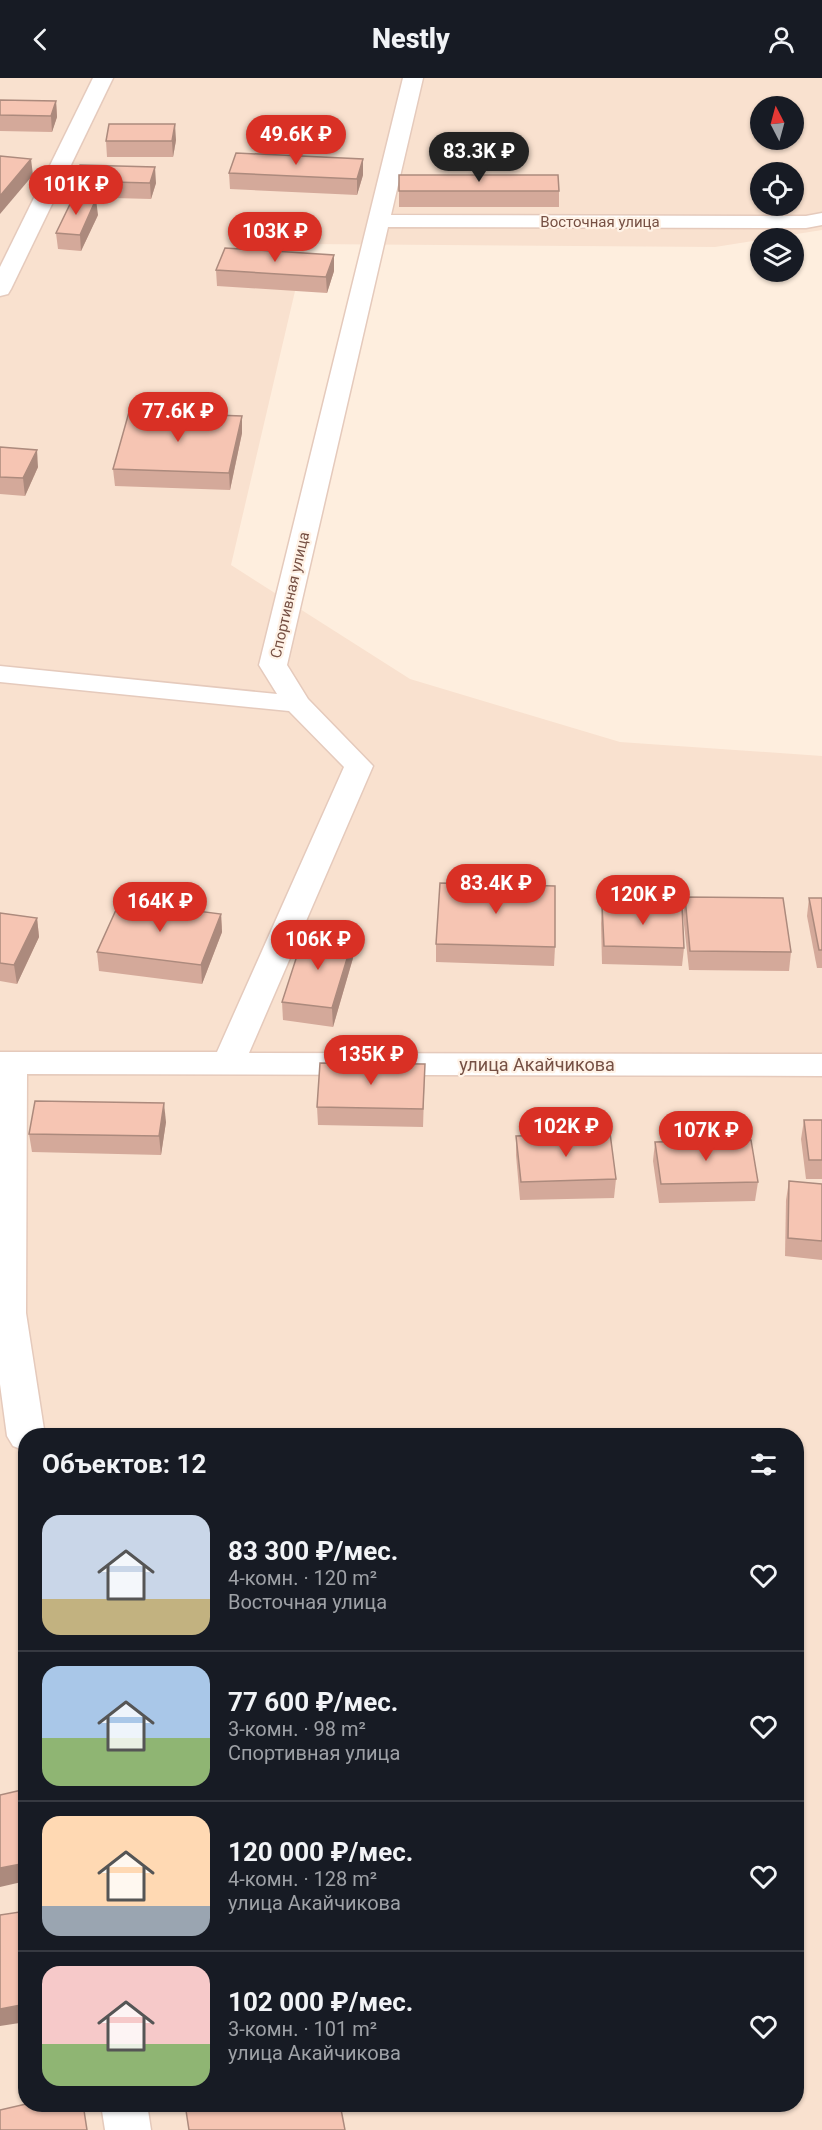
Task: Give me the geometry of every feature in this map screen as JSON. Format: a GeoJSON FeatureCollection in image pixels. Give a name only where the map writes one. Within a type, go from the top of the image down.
{"type":"FeatureCollection","features":[{"type":"Feature","properties":{"kind":"street"},"geometry":{"type":"LineString","coordinates":[[0,289],[103,78]]}},
{"type":"Feature","properties":{"kind":"street","name":"Спортивная улица"},"geometry":{"type":"LineString","coordinates":[[228,1063],[359,766],[297,704],[273,665],[413,78]]}},
{"type":"Feature","properties":{"kind":"street","name":"Восточная улица"},"geometry":{"type":"LineString","coordinates":[[379,221],[806,222],[822,219]]}},
{"type":"Feature","properties":{"kind":"street"},"geometry":{"type":"LineString","coordinates":[[0,674],[297,704]]}},
{"type":"Feature","properties":{"kind":"street"},"geometry":{"type":"LineString","coordinates":[[5,1063],[8,1313],[25,1428]]}},
{"type":"Feature","properties":{"kind":"street","name":"улица Акайчикова"},"geometry":{"type":"LineString","coordinates":[[5,1063],[822,1065]]}},
{"type":"Feature","properties":{"kind":"street"},"geometry":{"type":"LineString","coordinates":[[125,2112],[128,2130]]}},
{"type":"Feature","properties":{"kind":"shaded area"},"geometry":{"type":"Polygon","coordinates":[[[0,78],[822,78],[822,230],[804,233],[804,228],[750,228],[750,241],[715,247],[306,244],[231,565],[410,679],[620,742],[822,756],[822,2130],[0,2130],[0,78]]]}},
{"type":"Feature","properties":{"kind":"building"},"geometry":{"type":"Polygon","coordinates":[[[0,100],[56,101],[51,116],[0,115],[0,100]]]}},
{"type":"Feature","properties":{"kind":"building"},"geometry":{"type":"Polygon","coordinates":[[[109,124],[175,124],[172,141],[106,141],[109,124]]]}},
{"type":"Feature","properties":{"kind":"building"},"geometry":{"type":"Polygon","coordinates":[[[236,153],[363,159],[357,179],[229,173],[236,153]]]}},
{"type":"Feature","properties":{"kind":"building"},"geometry":{"type":"Polygon","coordinates":[[[0,156],[31,159],[0,196],[0,156]]]}},
{"type":"Feature","properties":{"kind":"building"},"geometry":{"type":"Polygon","coordinates":[[[80,165],[155,167],[150,183],[74,181],[80,165]]]}},
{"type":"Feature","properties":{"kind":"building"},"geometry":{"type":"Polygon","coordinates":[[[399,175],[558,175],[559,191],[399,191],[399,175]]]}},
{"type":"Feature","properties":{"kind":"building"},"geometry":{"type":"Polygon","coordinates":[[[73,198],[96,199],[80,235],[56,233],[73,198]]]}},
{"type":"Feature","properties":{"kind":"building"},"geometry":{"type":"Polygon","coordinates":[[[225,248],[334,255],[326,277],[216,270],[225,248]]]}},
{"type":"Feature","properties":{"kind":"building"},"geometry":{"type":"Polygon","coordinates":[[[129,412],[242,416],[229,473],[113,469],[129,412]]]}},
{"type":"Feature","properties":{"kind":"building"},"geometry":{"type":"Polygon","coordinates":[[[0,447],[37,450],[23,478],[0,477],[0,447]]]}},
{"type":"Feature","properties":{"kind":"building"},"geometry":{"type":"Polygon","coordinates":[[[440,883],[555,886],[555,947],[436,944],[440,883]]]}},
{"type":"Feature","properties":{"kind":"building"},"geometry":{"type":"Polygon","coordinates":[[[685,897],[783,898],[791,952],[690,951],[685,897]]]}},
{"type":"Feature","properties":{"kind":"building"},"geometry":{"type":"Polygon","coordinates":[[[809,898],[822,898],[822,950],[819,950],[809,898]]]}},
{"type":"Feature","properties":{"kind":"building"},"geometry":{"type":"Polygon","coordinates":[[[120,901],[221,914],[201,965],[97,952],[120,901]]]}},
{"type":"Feature","properties":{"kind":"building"},"geometry":{"type":"Polygon","coordinates":[[[602,905],[682,907],[684,948],[604,946],[602,905]]]}},
{"type":"Feature","properties":{"kind":"building"},"geometry":{"type":"Polygon","coordinates":[[[0,913],[37,918],[14,965],[0,963],[0,913]]]}},
{"type":"Feature","properties":{"kind":"building"},"geometry":{"type":"Polygon","coordinates":[[[304,934],[353,939],[332,1008],[282,1002],[304,934]]]}},
{"type":"Feature","properties":{"kind":"building"},"geometry":{"type":"Polygon","coordinates":[[[320,1063],[425,1064],[423,1109],[317,1107],[320,1063]]]}},
{"type":"Feature","properties":{"kind":"building"},"geometry":{"type":"Polygon","coordinates":[[[35,1101],[164,1103],[159,1136],[29,1134],[35,1101]]]}},
{"type":"Feature","properties":{"kind":"building"},"geometry":{"type":"Polygon","coordinates":[[[804,1120],[822,1120],[822,1160],[809,1160],[804,1120]]]}},
{"type":"Feature","properties":{"kind":"building"},"geometry":{"type":"Polygon","coordinates":[[[610,1133],[616,1179],[521,1182],[516,1136],[610,1133]]]}},
{"type":"Feature","properties":{"kind":"building"},"geometry":{"type":"Polygon","coordinates":[[[751,1140],[758,1182],[661,1184],[655,1142],[751,1140]]]}},
{"type":"Feature","properties":{"kind":"building"},"geometry":{"type":"Polygon","coordinates":[[[789,1181],[822,1184],[822,1241],[788,1238],[789,1181]]]}},
{"type":"Feature","properties":{"kind":"building"},"geometry":{"type":"Polygon","coordinates":[[[18,1791],[18,1865],[0,1868],[0,1795],[18,1791]]]}},
{"type":"Feature","properties":{"kind":"building"},"geometry":{"type":"Polygon","coordinates":[[[18,1912],[18,2006],[0,2009],[0,1915],[18,1912]]]}},
{"type":"Feature","properties":{"kind":"building"},"geometry":{"type":"Polygon","coordinates":[[[18,2106],[18,2112],[84,2112],[87,2130],[0,2130],[0,2110],[18,2106]]]}},
{"type":"Feature","properties":{"kind":"building"},"geometry":{"type":"Polygon","coordinates":[[[186,2112],[342,2112],[345,2130],[189,2130],[186,2112]]]}}]}
